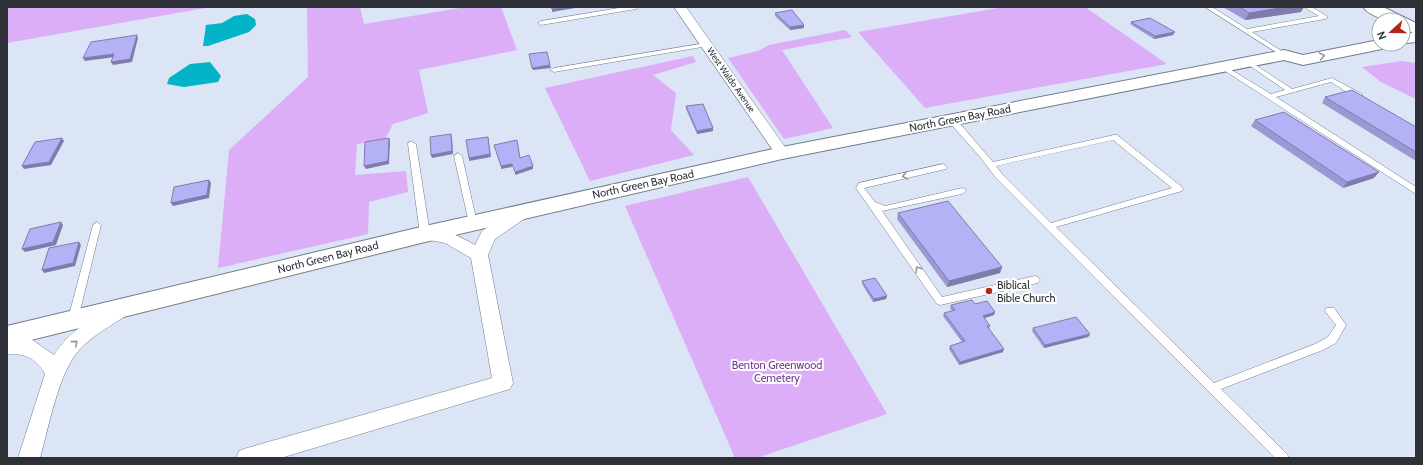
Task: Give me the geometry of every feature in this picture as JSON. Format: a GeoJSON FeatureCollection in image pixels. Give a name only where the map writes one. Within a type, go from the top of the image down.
{"type":"FeatureCollection","features":[{"type":"Feature","properties":{"kind":"main road"},"geometry":{"type":"LineString","coordinates":[[1371,7],[1380,12]]}},
{"type":"Feature","properties":{"kind":"main road","name":"North Green Bay Road"},"geometry":{"type":"LineString","coordinates":[[1284,55],[1287,48],[1371,32]]}},
{"type":"Feature","properties":{"kind":"main road","name":"North Green Bay Road"},"geometry":{"type":"LineString","coordinates":[[7,336],[473,222],[782,153],[1284,55],[1303,60],[1371,46]]}},
{"type":"Feature","properties":{"kind":"street","name":"West Waldo Avenue"},"geometry":{"type":"LineString","coordinates":[[680,7],[782,153]]}},
{"type":"Feature","properties":{"kind":"street"},"geometry":{"type":"LineString","coordinates":[[248,458],[503,383],[479,255],[488,235],[525,210]]}},
{"type":"Feature","properties":{"kind":"street"},"geometry":{"type":"LineString","coordinates":[[425,234],[449,238],[479,255]]}},
{"type":"Feature","properties":{"kind":"street"},"geometry":{"type":"LineString","coordinates":[[29,458],[54,375],[67,350],[74,343],[125,306]]}},
{"type":"Feature","properties":{"kind":"street"},"geometry":{"type":"LineString","coordinates":[[7,346],[24,345],[46,358],[54,375]]}},
{"type":"Feature","properties":{"kind":"lane"},"geometry":{"type":"LineString","coordinates":[[541,23],[636,7]]}},
{"type":"Feature","properties":{"kind":"lane"},"geometry":{"type":"LineString","coordinates":[[1208,7],[1284,55]]}},
{"type":"Feature","properties":{"kind":"lane"},"geometry":{"type":"LineString","coordinates":[[1246,31],[1325,17],[1307,7]]}},
{"type":"Feature","properties":{"kind":"lane"},"geometry":{"type":"LineString","coordinates":[[554,70],[706,45]]}},
{"type":"Feature","properties":{"kind":"lane"},"geometry":{"type":"LineString","coordinates":[[1248,62],[1291,91]]}},
{"type":"Feature","properties":{"kind":"lane"},"geometry":{"type":"LineString","coordinates":[[1223,67],[1416,191]]}},
{"type":"Feature","properties":{"kind":"lane"},"geometry":{"type":"LineString","coordinates":[[1269,97],[1332,80],[1364,99]]}},
{"type":"Feature","properties":{"kind":"lane"},"geometry":{"type":"LineString","coordinates":[[952,120],[999,176],[1283,458]]}},
{"type":"Feature","properties":{"kind":"lane"},"geometry":{"type":"LineString","coordinates":[[991,165],[1114,137],[1179,190],[1050,226]]}},
{"type":"Feature","properties":{"kind":"lane"},"geometry":{"type":"LineString","coordinates":[[412,144],[425,234]]}},
{"type":"Feature","properties":{"kind":"lane"},"geometry":{"type":"LineString","coordinates":[[458,156],[473,222]]}},
{"type":"Feature","properties":{"kind":"lane"},"geometry":{"type":"LineString","coordinates":[[943,167],[862,185],[860,188],[940,301],[1035,280]]}},
{"type":"Feature","properties":{"kind":"lane"},"geometry":{"type":"LineString","coordinates":[[872,204],[884,209],[962,191]]}},
{"type":"Feature","properties":{"kind":"lane"},"geometry":{"type":"LineString","coordinates":[[73,320],[97,225]]}},
{"type":"Feature","properties":{"kind":"lane"},"geometry":{"type":"LineString","coordinates":[[1212,388],[1319,347],[1332,340],[1341,325],[1330,310]]}},
{"type":"Feature","properties":{"kind":"green space"},"geometry":{"type":"Polygon","coordinates":[[[7,7],[211,7],[7,43],[7,7]]]}},
{"type":"Feature","properties":{"kind":"green space"},"geometry":{"type":"Polygon","coordinates":[[[307,7],[360,7],[364,24],[466,7],[501,7],[517,50],[419,70],[428,113],[393,124],[385,139],[357,144],[355,175],[406,171],[408,192],[369,202],[368,234],[218,268],[229,150],[308,77],[307,7]]]}},
{"type":"Feature","properties":{"kind":"green space"},"geometry":{"type":"Polygon","coordinates":[[[1004,7],[1085,7],[1167,64],[925,108],[858,32],[1004,7]]]}},
{"type":"Feature","properties":{"kind":"green space"},"geometry":{"type":"Polygon","coordinates":[[[845,30],[852,37],[782,50],[833,128],[784,139],[728,58],[758,51],[769,45],[845,30]]]}},
{"type":"Feature","properties":{"kind":"green space"},"geometry":{"type":"Polygon","coordinates":[[[693,56],[696,62],[653,75],[676,93],[671,130],[694,155],[590,181],[545,88],[693,56]]]}},
{"type":"Feature","properties":{"kind":"green space"},"geometry":{"type":"Polygon","coordinates":[[[1402,61],[1416,63],[1416,99],[1381,82],[1362,67],[1402,61]]]}},
{"type":"Feature","properties":{"kind":"green space","name":"Benton Greenwood Cemetery"},"geometry":{"type":"Polygon","coordinates":[[[748,177],[887,414],[757,458],[735,458],[625,206],[748,177]]]}},
{"type":"Feature","properties":{"kind":"water"},"geometry":{"type":"Polygon","coordinates":[[[247,14],[255,19],[256,25],[249,32],[208,46],[203,46],[206,25],[222,23],[234,16],[247,14]]]}},
{"type":"Feature","properties":{"kind":"water"},"geometry":{"type":"Polygon","coordinates":[[[210,62],[221,76],[218,82],[184,87],[167,84],[169,78],[190,64],[210,62]]]}},
{"type":"Feature","properties":{"kind":"building"},"geometry":{"type":"Polygon","coordinates":[[[550,7],[564,7],[552,9],[550,7]]]}},
{"type":"Feature","properties":{"kind":"building"},"geometry":{"type":"Polygon","coordinates":[[[1240,7],[1286,7],[1249,13],[1240,7]]]}},
{"type":"Feature","properties":{"kind":"building"},"geometry":{"type":"Polygon","coordinates":[[[792,10],[804,25],[790,27],[775,13],[792,10]]]}},
{"type":"Feature","properties":{"kind":"building"},"geometry":{"type":"Polygon","coordinates":[[[1150,18],[1175,32],[1155,36],[1131,22],[1150,18]]]}},
{"type":"Feature","properties":{"kind":"building"},"geometry":{"type":"Polygon","coordinates":[[[137,35],[130,59],[111,62],[114,54],[83,58],[91,42],[137,35]]]}},
{"type":"Feature","properties":{"kind":"building"},"geometry":{"type":"Polygon","coordinates":[[[547,52],[550,65],[532,68],[529,54],[547,52]]]}},
{"type":"Feature","properties":{"kind":"building"},"geometry":{"type":"Polygon","coordinates":[[[1352,90],[1416,127],[1416,152],[1325,97],[1352,90]]]}},
{"type":"Feature","properties":{"kind":"building"},"geometry":{"type":"Polygon","coordinates":[[[703,104],[713,128],[697,131],[686,106],[703,104]]]}},
{"type":"Feature","properties":{"kind":"building"},"geometry":{"type":"Polygon","coordinates":[[[1284,112],[1379,172],[1347,182],[1255,120],[1284,112]]]}},
{"type":"Feature","properties":{"kind":"building"},"geometry":{"type":"Polygon","coordinates":[[[451,134],[452,151],[431,155],[430,137],[451,134]]]}},
{"type":"Feature","properties":{"kind":"building"},"geometry":{"type":"Polygon","coordinates":[[[488,137],[490,154],[469,158],[466,140],[488,137]]]}},
{"type":"Feature","properties":{"kind":"building"},"geometry":{"type":"Polygon","coordinates":[[[62,138],[49,162],[22,166],[35,142],[62,138]]]}},
{"type":"Feature","properties":{"kind":"building"},"geometry":{"type":"Polygon","coordinates":[[[389,138],[388,161],[364,166],[365,142],[389,138]]]}},
{"type":"Feature","properties":{"kind":"building"},"geometry":{"type":"Polygon","coordinates":[[[517,140],[520,158],[529,155],[533,166],[515,172],[512,164],[501,166],[494,145],[517,140]]]}},
{"type":"Feature","properties":{"kind":"building"},"geometry":{"type":"Polygon","coordinates":[[[209,180],[207,195],[171,203],[174,187],[209,180]]]}},
{"type":"Feature","properties":{"kind":"building"},"geometry":{"type":"Polygon","coordinates":[[[948,201],[1002,267],[949,281],[898,213],[948,201]]]}},
{"type":"Feature","properties":{"kind":"building"},"geometry":{"type":"Polygon","coordinates":[[[61,222],[53,242],[22,249],[30,229],[61,222]]]}},
{"type":"Feature","properties":{"kind":"building"},"geometry":{"type":"Polygon","coordinates":[[[79,242],[73,263],[42,270],[49,248],[79,242]]]}},
{"type":"Feature","properties":{"kind":"building"},"geometry":{"type":"Polygon","coordinates":[[[875,278],[887,296],[874,299],[862,281],[875,278]]]}},
{"type":"Feature","properties":{"kind":"building"},"geometry":{"type":"Polygon","coordinates":[[[972,300],[975,304],[987,301],[995,312],[983,316],[990,326],[987,326],[1004,349],[960,362],[950,346],[965,341],[944,313],[955,310],[951,305],[972,300]]]}},
{"type":"Feature","properties":{"kind":"building"},"geometry":{"type":"Polygon","coordinates":[[[1076,317],[1090,334],[1045,345],[1033,328],[1076,317]]]}},
{"type":"Feature","properties":{"kind":"place","name":"Biblical Bible Church"},"geometry":{"type":"Point","coordinates":[989,291]}}]}
